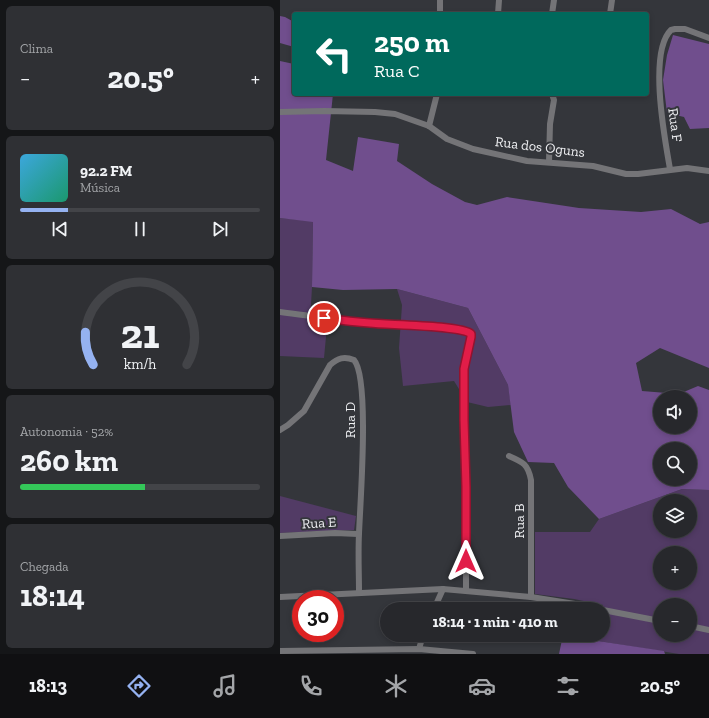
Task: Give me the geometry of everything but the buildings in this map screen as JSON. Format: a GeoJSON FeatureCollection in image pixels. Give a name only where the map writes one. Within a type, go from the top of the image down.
{"type":"FeatureCollection","features":[{"type":"Feature","properties":{"kind":"street"},"geometry":{"type":"LineString","coordinates":[[440,0],[440,12]]}},
{"type":"Feature","properties":{"kind":"street"},"geometry":{"type":"LineString","coordinates":[[498,12],[499,0]]}},
{"type":"Feature","properties":{"kind":"street"},"geometry":{"type":"LineString","coordinates":[[552,12],[554,0]]}},
{"type":"Feature","properties":{"kind":"street"},"geometry":{"type":"LineString","coordinates":[[610,12],[612,0]]}},
{"type":"Feature","properties":{"kind":"street","name":"Rua F"},"geometry":{"type":"LineString","coordinates":[[670,169],[660,103],[660,59],[664,40],[671,30],[680,28],[709,38]]}},
{"type":"Feature","properties":{"kind":"street"},"geometry":{"type":"LineString","coordinates":[[429,126],[436,96]]}},
{"type":"Feature","properties":{"kind":"street"},"geometry":{"type":"LineString","coordinates":[[549,162],[550,124],[554,100],[553,96]]}},
{"type":"Feature","properties":{"kind":"street","name":"Rua dos Oguns"},"geometry":{"type":"LineString","coordinates":[[280,112],[324,111],[387,113],[429,126],[447,139],[473,150],[527,161],[593,166],[626,174],[688,168],[709,171]]}},
{"type":"Feature","properties":{"kind":"street"},"geometry":{"type":"LineString","coordinates":[[280,312],[368,323],[442,327],[470,332],[471,335],[464,375],[466,590]]}},
{"type":"Feature","properties":{"kind":"street","name":"Rua D"},"geometry":{"type":"LineString","coordinates":[[280,430],[304,411],[330,365],[336,359],[346,357],[354,360],[359,368],[363,403],[358,534],[359,592]]}},
{"type":"Feature","properties":{"kind":"street","name":"Rua B"},"geometry":{"type":"LineString","coordinates":[[509,456],[524,463],[527,467],[531,480],[531,597]]}},
{"type":"Feature","properties":{"kind":"street","name":"Rua E"},"geometry":{"type":"LineString","coordinates":[[280,536],[335,533],[358,534]]}},
{"type":"Feature","properties":{"kind":"street"},"geometry":{"type":"LineString","coordinates":[[437,602],[442,589]]}},
{"type":"Feature","properties":{"kind":"street"},"geometry":{"type":"LineString","coordinates":[[280,597],[442,589],[531,597],[562,602]]}},
{"type":"Feature","properties":{"kind":"street"},"geometry":{"type":"LineString","coordinates":[[610,611],[653,621]]}},
{"type":"Feature","properties":{"kind":"street"},"geometry":{"type":"LineString","coordinates":[[697,627],[709,630]]}},
{"type":"Feature","properties":{"kind":"street"},"geometry":{"type":"LineString","coordinates":[[419,649],[421,642]]}},
{"type":"Feature","properties":{"kind":"street"},"geometry":{"type":"LineString","coordinates":[[280,651],[419,649],[473,654]]}},
{"type":"Feature","properties":{"kind":"shaded area"},"geometry":{"type":"Polygon","coordinates":[[[280,16],[292,21],[292,46],[280,43],[280,16]]]}},
{"type":"Feature","properties":{"kind":"shaded area"},"geometry":{"type":"Polygon","coordinates":[[[673,35],[709,44],[709,128],[690,129],[684,117],[667,113],[663,80],[667,55],[673,35]]]}},
{"type":"Feature","properties":{"kind":"shaded area"},"geometry":{"type":"Polygon","coordinates":[[[280,61],[292,64],[292,96],[333,96],[326,160],[353,171],[358,137],[399,144],[397,161],[432,184],[465,202],[477,205],[507,197],[579,208],[641,212],[671,209],[700,224],[709,222],[709,368],[660,348],[636,363],[642,391],[653,392],[653,434],[697,434],[697,390],[688,390],[698,386],[709,390],[709,490],[682,489],[668,494],[653,494],[653,499],[599,519],[568,487],[554,463],[528,462],[514,432],[508,385],[468,308],[397,289],[343,290],[312,287],[313,222],[280,218],[280,61]]]}},
{"type":"Feature","properties":{"kind":"shaded area"},"geometry":{"type":"Polygon","coordinates":[[[280,218],[313,221],[310,322],[327,326],[324,358],[280,356],[280,218]]]}},
{"type":"Feature","properties":{"kind":"shaded area"},"geometry":{"type":"Polygon","coordinates":[[[397,289],[468,308],[508,385],[511,405],[488,407],[467,402],[454,381],[403,386],[399,348],[402,305],[397,289]]]}},
{"type":"Feature","properties":{"kind":"shaded area"},"geometry":{"type":"Polygon","coordinates":[[[682,489],[709,490],[709,654],[679,654],[604,642],[610,642],[610,602],[588,602],[535,594],[535,532],[590,532],[599,519],[653,499],[653,538],[697,538],[697,494],[668,494],[682,489]]]}},
{"type":"Feature","properties":{"kind":"shaded area"},"geometry":{"type":"Polygon","coordinates":[[[280,496],[356,516],[354,530],[280,533],[280,496]]]}},
{"type":"Feature","properties":{"kind":"shaded area"},"geometry":{"type":"Polygon","coordinates":[[[562,642],[605,642],[664,651],[665,654],[559,654],[562,642]]]}},
{"type":"Feature","properties":{"kind":"route"},"geometry":{"type":"LineString","coordinates":[[324,318],[368,323],[433,326],[470,332],[471,337],[464,369],[466,561]]}}]}
